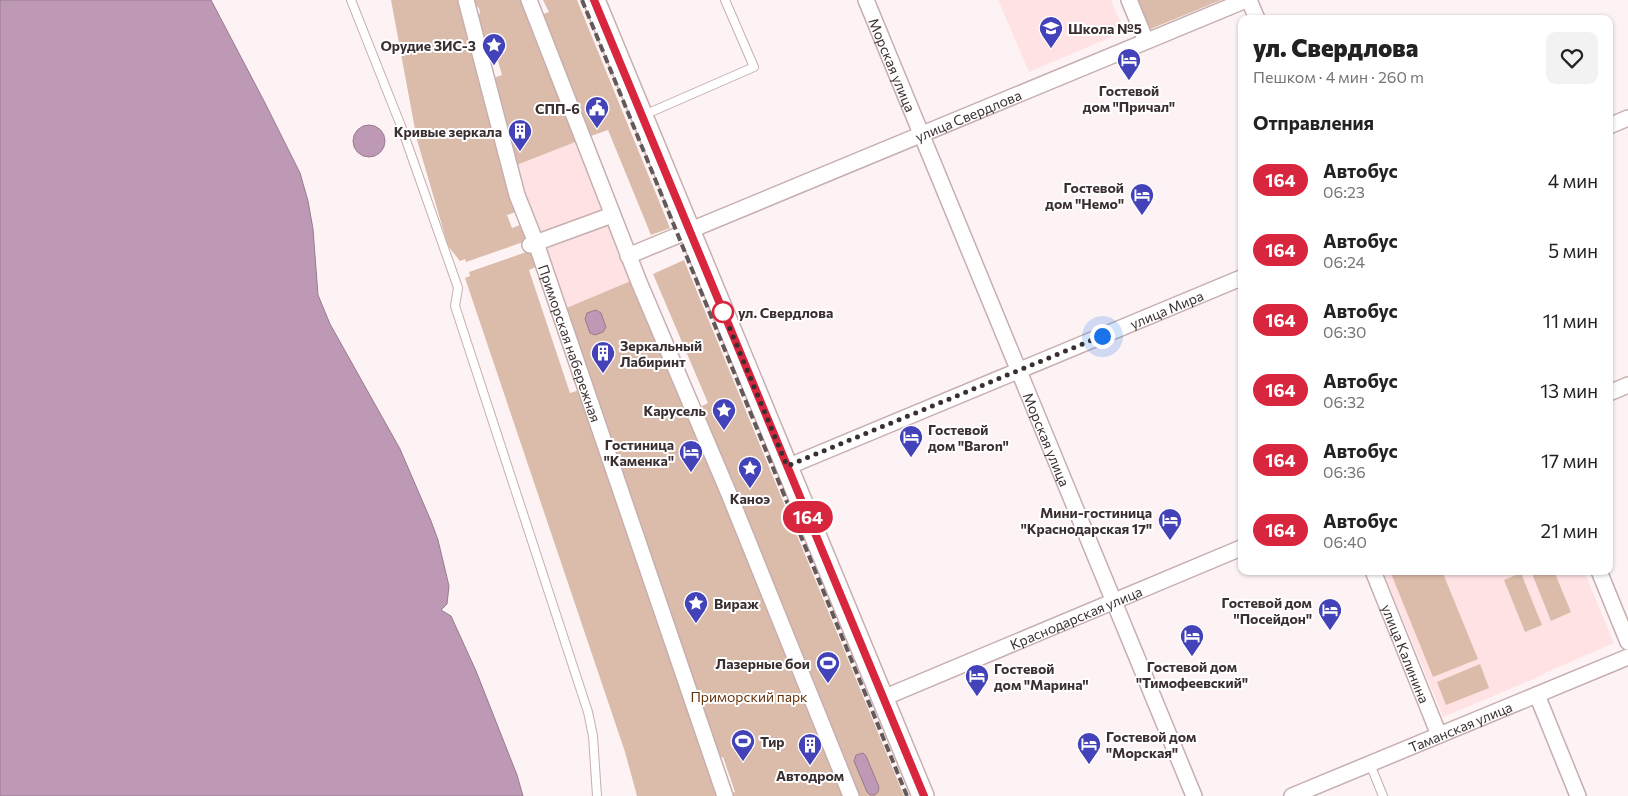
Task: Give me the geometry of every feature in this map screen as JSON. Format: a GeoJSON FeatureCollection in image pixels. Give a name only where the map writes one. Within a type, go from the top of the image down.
{"type":"FeatureCollection","features":[{"type":"Feature","properties":{"kind":"street","name":"Приморская набережная"},"geometry":{"type":"LineString","coordinates":[[466,0],[517,195],[725,796]]}},
{"type":"Feature","properties":{"kind":"street"},"geometry":{"type":"LineString","coordinates":[[529,0],[628,256],[729,494],[851,796]]}},
{"type":"Feature","properties":{"kind":"street"},"geometry":{"type":"LineString","coordinates":[[594,0],[924,796]]}},
{"type":"Feature","properties":{"kind":"street","name":"Морская улица"},"geometry":{"type":"LineString","coordinates":[[866,0],[1194,796]]}},
{"type":"Feature","properties":{"kind":"street"},"geometry":{"type":"LineString","coordinates":[[1129,0],[1146,42]]}},
{"type":"Feature","properties":{"kind":"street"},"geometry":{"type":"LineString","coordinates":[[1248,0],[1255,15]]}},
{"type":"Feature","properties":{"kind":"street","name":"улица Свердлова"},"geometry":{"type":"LineString","coordinates":[[628,256],[1248,0]]}},
{"type":"Feature","properties":{"kind":"street"},"geometry":{"type":"LineString","coordinates":[[1613,124],[1628,118]]}},
{"type":"Feature","properties":{"kind":"street"},"geometry":{"type":"LineString","coordinates":[[533,244],[612,215]]}},
{"type":"Feature","properties":{"kind":"street","name":"улица Мира"},"geometry":{"type":"LineString","coordinates":[[787,466],[1238,279]]}},
{"type":"Feature","properties":{"kind":"street"},"geometry":{"type":"LineString","coordinates":[[1613,392],[1628,385]]}},
{"type":"Feature","properties":{"kind":"street","name":"Краснодарская улица"},"geometry":{"type":"LineString","coordinates":[[883,698],[1238,549]]}},
{"type":"Feature","properties":{"kind":"street","name":"улица Калинина"},"geometry":{"type":"LineString","coordinates":[[1374,575],[1439,735]]}},
{"type":"Feature","properties":{"kind":"street"},"geometry":{"type":"LineString","coordinates":[[1601,575],[1628,642]]}},
{"type":"Feature","properties":{"kind":"street","name":"Таманская улица"},"geometry":{"type":"LineString","coordinates":[[1292,796],[1628,657]]}},
{"type":"Feature","properties":{"kind":"street"},"geometry":{"type":"LineString","coordinates":[[1537,695],[1578,796]]}},
{"type":"Feature","properties":{"kind":"lane"},"geometry":{"type":"LineString","coordinates":[[351,0],[401,126],[458,288],[455,306],[590,717],[597,796]]}},
{"type":"Feature","properties":{"kind":"lane"},"geometry":{"type":"LineString","coordinates":[[642,116],[754,68],[725,0]]}},
{"type":"Feature","properties":{"kind":"lane"},"geometry":{"type":"LineString","coordinates":[[1370,764],[1383,796]]}},
{"type":"Feature","properties":{"kind":"shaded area"},"geometry":{"type":"Polygon","coordinates":[[[0,0],[211,0],[300,173],[313,229],[318,295],[330,324],[400,449],[431,521],[438,540],[449,586],[447,604],[441,610],[451,616],[476,671],[517,775],[523,796],[0,796],[0,0]]]}},
{"type":"Feature","properties":{"kind":"shaded area","name":"Школа №5"},"geometry":{"type":"Polygon","coordinates":[[[998,0],[1111,0],[1121,23],[1116,35],[1029,72],[998,0]]]}},
{"type":"Feature","properties":{"kind":"shaded area"},"geometry":{"type":"Polygon","coordinates":[[[369,125],[375,126],[380,130],[384,135],[384,147],[380,152],[375,156],[369,157],[363,156],[358,152],[354,147],[353,141],[354,135],[358,130],[363,126],[369,125]]]}},
{"type":"Feature","properties":{"kind":"shaded area"},"geometry":{"type":"Polygon","coordinates":[[[578,141],[633,280],[564,309],[514,166],[578,141]]]}},
{"type":"Feature","properties":{"kind":"shaded area"},"geometry":{"type":"Polygon","coordinates":[[[596,310],[601,313],[606,327],[603,332],[595,335],[590,333],[585,319],[587,313],[596,310]]]}},
{"type":"Feature","properties":{"kind":"shaded area"},"geometry":{"type":"Polygon","coordinates":[[[1385,575],[1586,575],[1614,643],[1443,717],[1385,575]]]}},
{"type":"Feature","properties":{"kind":"shaded area"},"geometry":{"type":"Polygon","coordinates":[[[863,753],[879,787],[875,795],[870,795],[867,792],[854,761],[856,755],[863,753]]]}},
{"type":"Feature","properties":{"kind":"green space"},"geometry":{"type":"Polygon","coordinates":[[[391,0],[462,0],[518,211],[507,215],[512,228],[523,224],[529,240],[466,262],[465,259],[460,261],[448,246],[417,140],[391,0]]]}},
{"type":"Feature","properties":{"kind":"green space"},"geometry":{"type":"Polygon","coordinates":[[[472,0],[522,0],[578,141],[514,166],[509,143],[511,136],[508,133],[497,91],[498,86],[491,79],[502,75],[496,54],[485,57],[477,17],[480,13],[479,8],[473,4],[472,0]]]}},
{"type":"Feature","properties":{"kind":"green space"},"geometry":{"type":"Polygon","coordinates":[[[543,0],[577,0],[670,228],[651,235],[608,130],[591,136],[541,15],[549,12],[543,0]]]}},
{"type":"Feature","properties":{"kind":"green space"},"geometry":{"type":"Polygon","coordinates":[[[1136,0],[1221,0],[1148,30],[1136,0]]]}},
{"type":"Feature","properties":{"kind":"green space"},"geometry":{"type":"Polygon","coordinates":[[[532,250],[538,266],[529,270],[570,393],[580,390],[719,796],[637,796],[625,752],[465,278],[470,276],[469,272],[532,250]]]}},
{"type":"Feature","properties":{"kind":"green space","name":"Приморский парк"},"geometry":{"type":"Polygon","coordinates":[[[684,260],[904,796],[856,796],[698,408],[708,403],[653,274],[684,260]]]}},
{"type":"Feature","properties":{"kind":"green space","name":"Приморский парк"},"geometry":{"type":"Polygon","coordinates":[[[633,280],[700,438],[844,796],[730,796],[729,794],[735,792],[723,757],[717,758],[712,738],[713,732],[708,729],[564,309],[633,280]]]}},
{"type":"Feature","properties":{"kind":"green space"},"geometry":{"type":"Polygon","coordinates":[[[1392,575],[1444,575],[1478,659],[1433,677],[1392,575]]]}},
{"type":"Feature","properties":{"kind":"green space"},"geometry":{"type":"Polygon","coordinates":[[[1516,575],[1522,575],[1542,625],[1525,632],[1504,580],[1516,575]]]}},
{"type":"Feature","properties":{"kind":"green space"},"geometry":{"type":"Polygon","coordinates":[[[1533,575],[1556,575],[1571,612],[1551,621],[1533,575]]]}},
{"type":"Feature","properties":{"kind":"green space"},"geometry":{"type":"Polygon","coordinates":[[[1480,664],[1489,688],[1446,705],[1437,682],[1480,664]]]}},
{"type":"Feature","properties":{"kind":"railway"},"geometry":{"type":"LineString","coordinates":[[582,0],[907,796]]}},
{"type":"Feature","properties":{"kind":"bus line","name":"164"},"geometry":{"type":"LineString","coordinates":[[594,0],[924,796]]}},
{"type":"Feature","properties":{"kind":"place","name":"Школа №5"},"geometry":{"type":"Point","coordinates":[1051,49]}},
{"type":"Feature","properties":{"kind":"place","name":"Орудие ЗИС-3"},"geometry":{"type":"Point","coordinates":[494,66]}},
{"type":"Feature","properties":{"kind":"place","name":"Гостевой дом \"Причал\""},"geometry":{"type":"Point","coordinates":[1129,81]}},
{"type":"Feature","properties":{"kind":"place","name":"СПП-6"},"geometry":{"type":"Point","coordinates":[597,129]}},
{"type":"Feature","properties":{"kind":"place","name":"Кривые зеркала"},"geometry":{"type":"Point","coordinates":[520,152]}},
{"type":"Feature","properties":{"kind":"place","name":"Гостевой дом \"Немо\""},"geometry":{"type":"Point","coordinates":[1142,216]}},
{"type":"Feature","properties":{"kind":"place","name":"ул. Свердлова"},"geometry":{"type":"Point","coordinates":[723,312]}},
{"type":"Feature","properties":{"kind":"place","name":"Зеркальный Лабиринт"},"geometry":{"type":"Point","coordinates":[603,374]}},
{"type":"Feature","properties":{"kind":"place","name":"Карусель"},"geometry":{"type":"Point","coordinates":[724,431]}},
{"type":"Feature","properties":{"kind":"place","name":"Гостевой дом \"Baron\""},"geometry":{"type":"Point","coordinates":[911,458]}},
{"type":"Feature","properties":{"kind":"place","name":"Гостиница \"Каменка\""},"geometry":{"type":"Point","coordinates":[691,473]}},
{"type":"Feature","properties":{"kind":"place","name":"Каноэ"},"geometry":{"type":"Point","coordinates":[750,489]}},
{"type":"Feature","properties":{"kind":"place","name":"Мини-гостиница \"Краснодарская 17\""},"geometry":{"type":"Point","coordinates":[1170,541]}},
{"type":"Feature","properties":{"kind":"place","name":"Вираж"},"geometry":{"type":"Point","coordinates":[696,624]}},
{"type":"Feature","properties":{"kind":"place","name":"Гостевой дом \"Посейдон\""},"geometry":{"type":"Point","coordinates":[1330,631]}},
{"type":"Feature","properties":{"kind":"place","name":"Гостевой дом \"Тимофеевский\""},"geometry":{"type":"Point","coordinates":[1192,657]}},
{"type":"Feature","properties":{"kind":"place","name":"Лазерные бои"},"geometry":{"type":"Point","coordinates":[828,684]}},
{"type":"Feature","properties":{"kind":"place","name":"Гостевой дом \"Марина\""},"geometry":{"type":"Point","coordinates":[977,697]}},
{"type":"Feature","properties":{"kind":"place","name":"Тир"},"geometry":{"type":"Point","coordinates":[743,762]}},
{"type":"Feature","properties":{"kind":"place","name":"Гостевой дом \"Морская\""},"geometry":{"type":"Point","coordinates":[1089,765]}},
{"type":"Feature","properties":{"kind":"place","name":"Автодром"},"geometry":{"type":"Point","coordinates":[810,766]}},
{"type":"Feature","properties":{"kind":"route"},"geometry":{"type":"LineString","coordinates":[[723,312],[787,466],[1102,336]]}}]}
